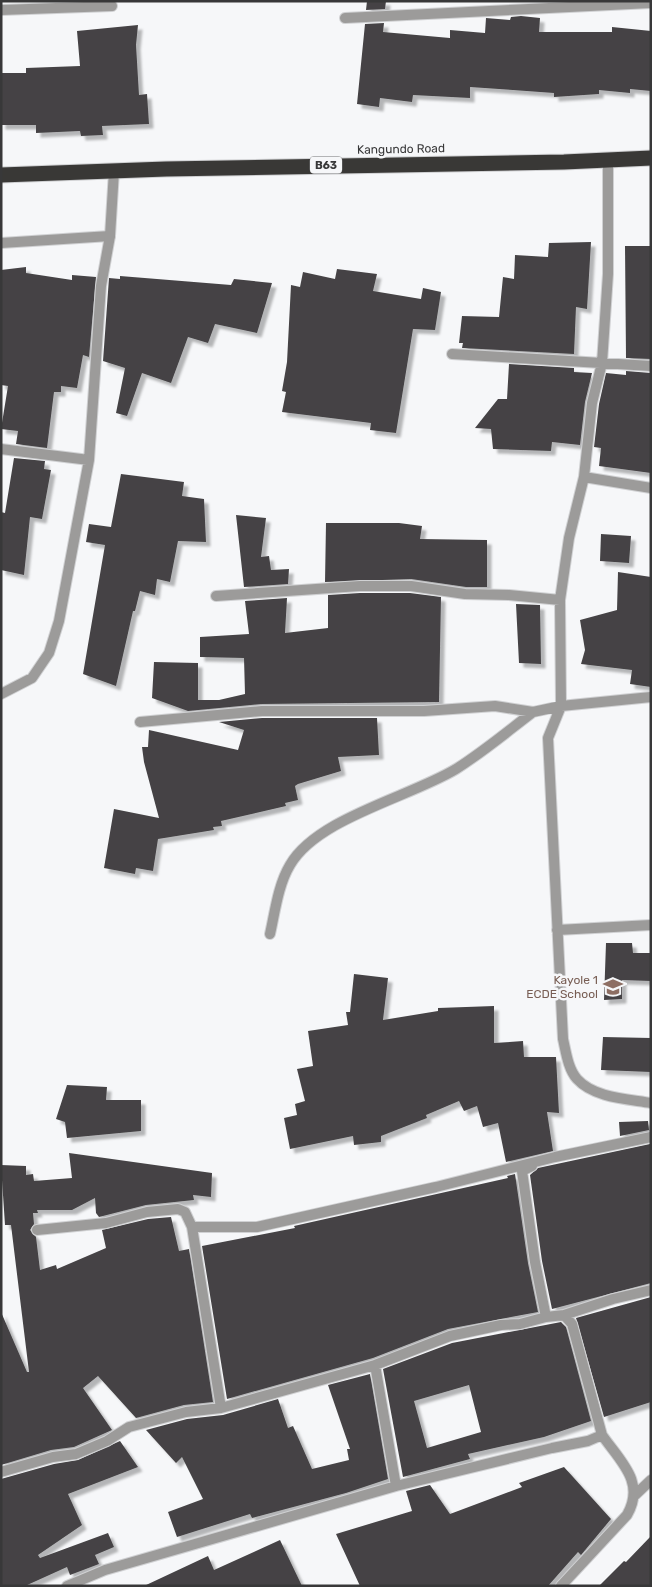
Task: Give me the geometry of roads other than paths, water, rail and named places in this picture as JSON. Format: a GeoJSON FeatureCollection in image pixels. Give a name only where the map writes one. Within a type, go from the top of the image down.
{"type":"FeatureCollection","features":[{"type":"Feature","properties":{"kind":"highway","name":"Kangundo Road"},"geometry":{"type":"LineString","coordinates":[[1,175],[114,170],[564,162],[608,158],[651,158]]}},
{"type":"Feature","properties":{"kind":"street"},"geometry":{"type":"LineString","coordinates":[[345,18],[509,6],[651,2]]}},
{"type":"Feature","properties":{"kind":"street"},"geometry":{"type":"LineString","coordinates":[[3,7],[112,6]]}},
{"type":"Feature","properties":{"kind":"street"},"geometry":{"type":"LineString","coordinates":[[608,158],[608,274],[602,363],[592,403],[584,477],[568,538],[560,600],[561,706],[548,738],[563,1039],[568,1063],[576,1079],[588,1088],[612,1096],[651,1103]]}},
{"type":"Feature","properties":{"kind":"street"},"geometry":{"type":"LineString","coordinates":[[1,694],[32,678],[49,653],[59,621],[89,460],[101,286],[110,236],[114,170]]}},
{"type":"Feature","properties":{"kind":"street"},"geometry":{"type":"LineString","coordinates":[[1,243],[110,236]]}},
{"type":"Feature","properties":{"kind":"street"},"geometry":{"type":"LineString","coordinates":[[452,354],[651,366]]}},
{"type":"Feature","properties":{"kind":"street"},"geometry":{"type":"LineString","coordinates":[[1,449],[89,460]]}},
{"type":"Feature","properties":{"kind":"street"},"geometry":{"type":"LineString","coordinates":[[584,477],[651,488]]}},
{"type":"Feature","properties":{"kind":"street"},"geometry":{"type":"LineString","coordinates":[[216,596],[360,586],[410,586],[465,594],[508,594],[560,600]]}},
{"type":"Feature","properties":{"kind":"street"},"geometry":{"type":"LineString","coordinates":[[140,722],[262,711],[424,711],[495,706],[533,712],[561,706],[651,697]]}},
{"type":"Feature","properties":{"kind":"street"},"geometry":{"type":"LineString","coordinates":[[270,934],[281,888],[290,864],[309,842],[332,826],[431,783],[457,768],[533,712]]}},
{"type":"Feature","properties":{"kind":"street"},"geometry":{"type":"LineString","coordinates":[[558,930],[651,925]]}},
{"type":"Feature","properties":{"kind":"street"},"geometry":{"type":"LineString","coordinates":[[192,1227],[257,1227],[436,1187],[555,1157],[651,1137]]}},
{"type":"Feature","properties":{"kind":"street"},"geometry":{"type":"LineString","coordinates":[[546,1317],[535,1262],[522,1170],[555,1157]]}},
{"type":"Feature","properties":{"kind":"street"},"geometry":{"type":"LineString","coordinates":[[37,1230],[106,1223],[147,1212],[178,1209],[185,1212],[192,1227],[221,1408]]}},
{"type":"Feature","properties":{"kind":"street"},"geometry":{"type":"LineString","coordinates":[[1,1472],[53,1457],[76,1454],[107,1441],[129,1427],[186,1412],[221,1408],[375,1365],[450,1336],[501,1325],[520,1324],[546,1317],[564,1315],[613,1299],[651,1290]]}},
{"type":"Feature","properties":{"kind":"street"},"geometry":{"type":"LineString","coordinates":[[561,1586],[627,1515],[634,1496],[632,1477],[602,1435],[572,1324],[564,1315]]}},
{"type":"Feature","properties":{"kind":"street"},"geometry":{"type":"LineString","coordinates":[[375,1365],[396,1486]]}},
{"type":"Feature","properties":{"kind":"street"},"geometry":{"type":"LineString","coordinates":[[67,1586],[105,1570],[396,1486],[552,1448],[588,1442],[602,1435]]}},
{"type":"Feature","properties":{"kind":"street"},"geometry":{"type":"LineString","coordinates":[[634,1496],[651,1480]]}},
{"type":"Feature","properties":{"kind":"place","name":"Kayole 1 ECDE School"},"geometry":{"type":"Point","coordinates":[613,987]}}]}
